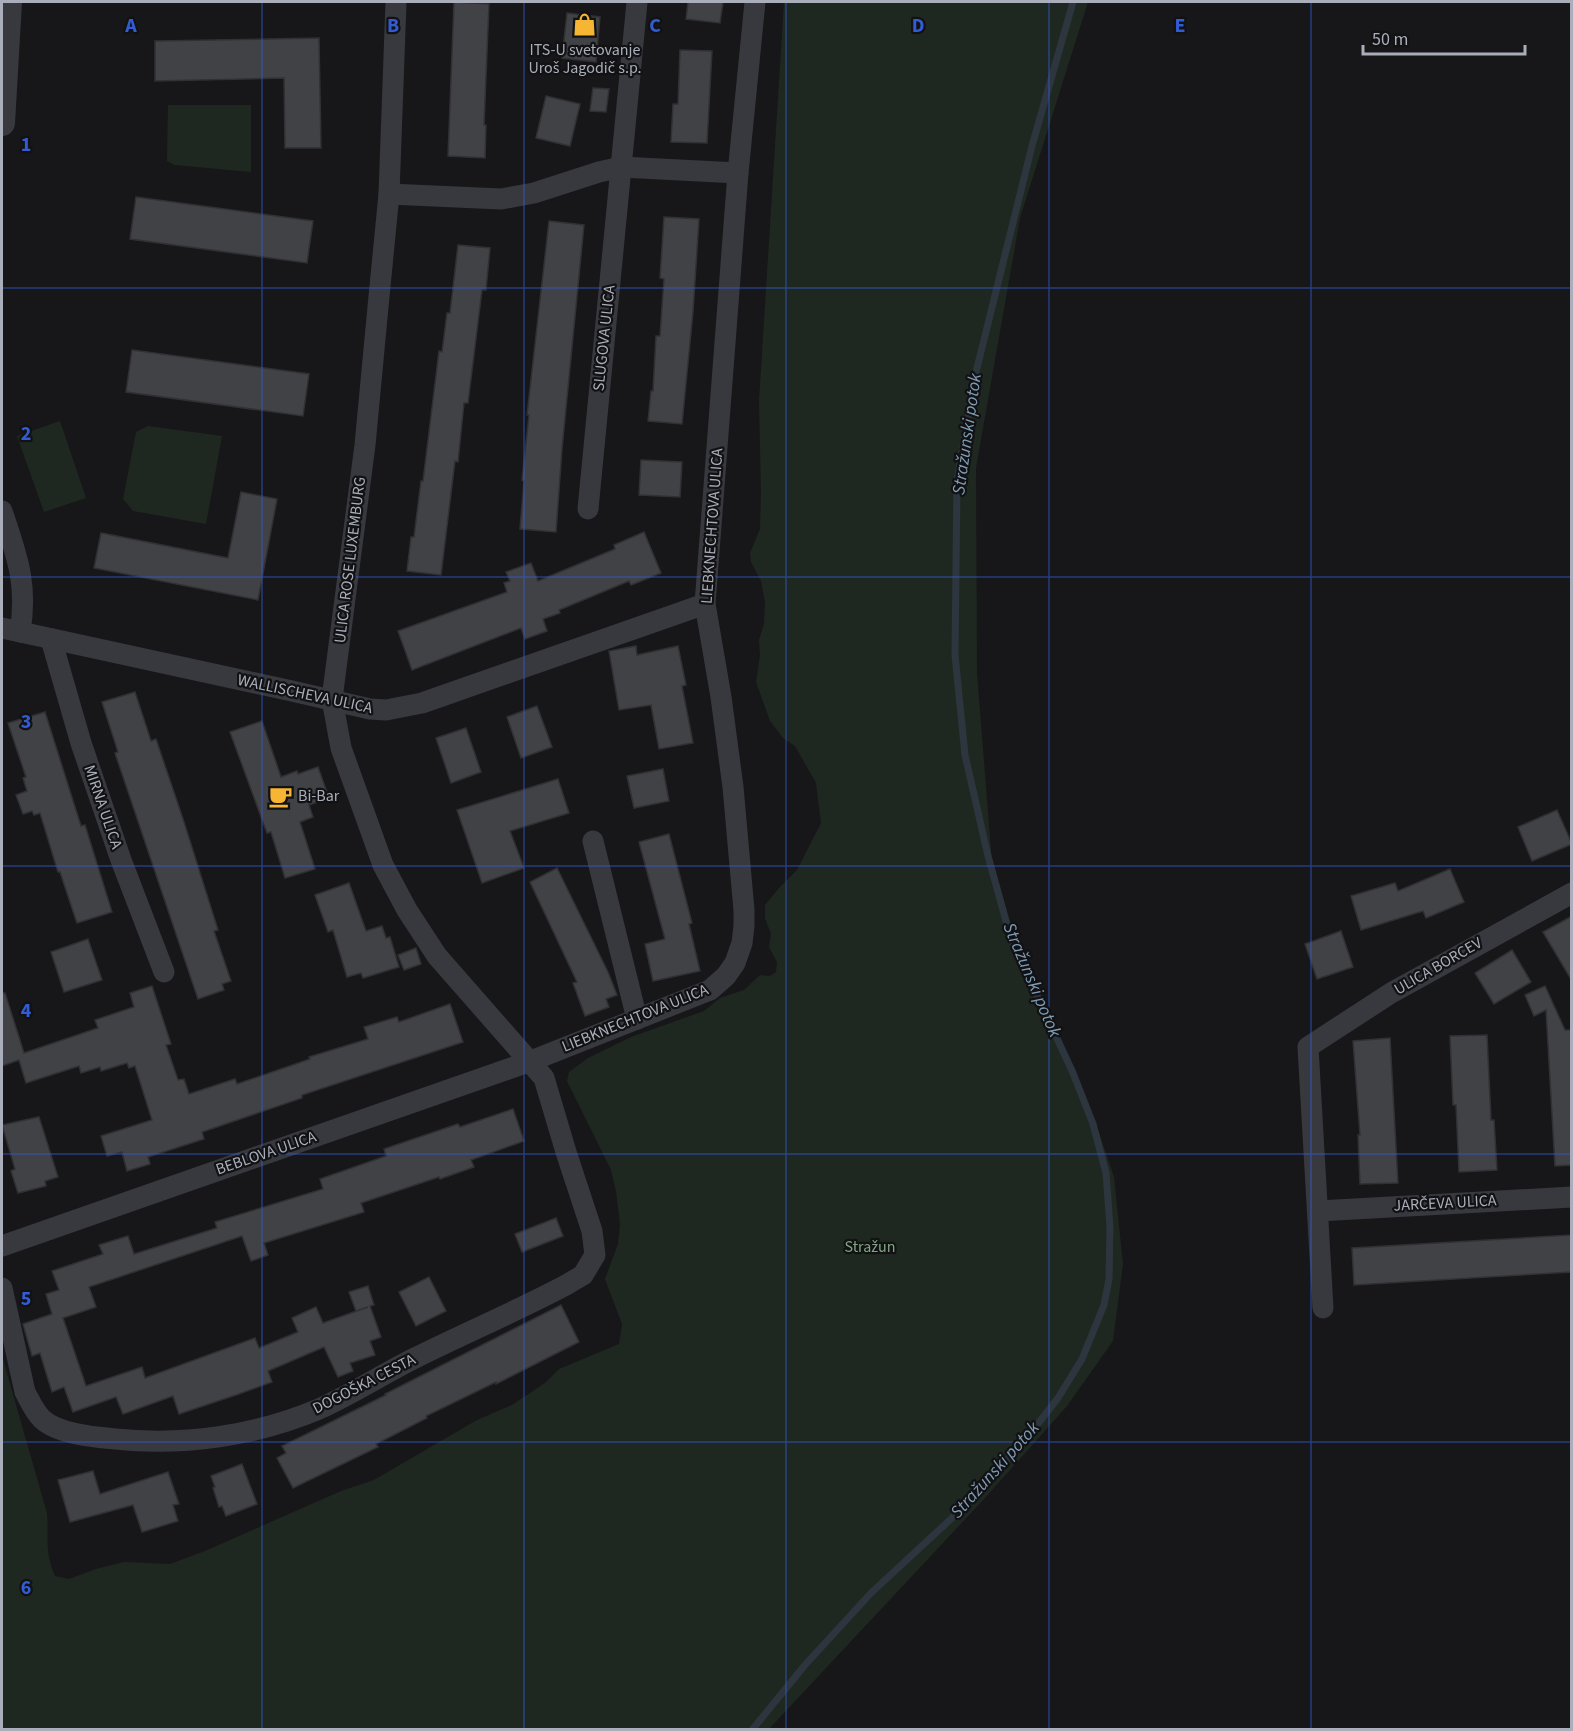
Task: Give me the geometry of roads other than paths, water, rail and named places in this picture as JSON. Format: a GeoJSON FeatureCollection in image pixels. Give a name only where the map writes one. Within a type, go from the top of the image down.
{"type":"FeatureCollection","features":[{"type":"Feature","properties":{"kind":"street"},"geometry":{"type":"LineString","coordinates":[[2,123],[9,2]]}},
{"type":"Feature","properties":{"kind":"street","name":"ULICA ROSE LUXEMBURG"},"geometry":{"type":"LineString","coordinates":[[396,2],[389,194],[365,445],[332,699],[341,748],[383,865],[407,910],[437,956],[531,1060]]}},
{"type":"Feature","properties":{"kind":"street","name":"SLUGOVA ULICA"},"geometry":{"type":"LineString","coordinates":[[588,509],[637,2]]}},
{"type":"Feature","properties":{"kind":"street","name":"LIEBKNECHTOVA ULICA"},"geometry":{"type":"LineString","coordinates":[[531,1060],[710,990],[726,976],[735,963],[742,943],[744,910],[733,787],[705,604],[738,172],[755,2]]}},
{"type":"Feature","properties":{"kind":"street"},"geometry":{"type":"LineString","coordinates":[[389,194],[501,199],[534,193],[621,167],[738,172]]}},
{"type":"Feature","properties":{"kind":"street"},"geometry":{"type":"LineString","coordinates":[[2,511],[17,554],[23,583],[24,608],[11,630]]}},
{"type":"Feature","properties":{"kind":"street","name":"WALLISCHEVA ULICA"},"geometry":{"type":"LineString","coordinates":[[11,630],[370,709],[386,710],[422,704],[705,604]]}},
{"type":"Feature","properties":{"kind":"street","name":"MIRNA ULICA"},"geometry":{"type":"LineString","coordinates":[[51,639],[81,743],[121,860],[164,972]]}},
{"type":"Feature","properties":{"kind":"street"},"geometry":{"type":"LineString","coordinates":[[593,841],[638,1019]]}},
{"type":"Feature","properties":{"kind":"street","name":"ULICA BORCEV"},"geometry":{"type":"LineString","coordinates":[[1318,1211],[1308,1047],[1391,993],[1572,893]]}},
{"type":"Feature","properties":{"kind":"street","name":"BEBLOVA ULICA"},"geometry":{"type":"LineString","coordinates":[[2,1246],[531,1060]]}},
{"type":"Feature","properties":{"kind":"street","name":"DOGOŠKA CESTA"},"geometry":{"type":"LineString","coordinates":[[2,1288],[25,1392],[33,1408],[49,1425],[88,1437],[152,1443],[193,1441],[276,1424],[321,1407],[389,1371],[544,1297],[583,1275],[595,1255],[592,1231],[544,1078],[531,1060]]}},
{"type":"Feature","properties":{"kind":"street","name":"JARČEVA ULICA"},"geometry":{"type":"LineString","coordinates":[[1318,1211],[1572,1197]]}},
{"type":"Feature","properties":{"kind":"street"},"geometry":{"type":"LineString","coordinates":[[1318,1211],[1323,1308]]}},
{"type":"Feature","properties":{"kind":"waterway","name":"Stražunski potok"},"geometry":{"type":"LineString","coordinates":[[752,1730],[805,1665],[871,1593],[952,1518],[1023,1443],[1058,1398],[1082,1359],[1104,1305],[1109,1279],[1110,1227],[1106,1173],[1093,1124],[1073,1073],[1011,939],[988,856],[965,755],[955,655],[957,481],[976,372],[1032,146],[1073,2]]}},
{"type":"Feature","properties":{"kind":"place","name":"ITS-U svetovanje Uroš Jagodič s.p."},"geometry":{"type":"Point","coordinates":[585,25]}},
{"type":"Feature","properties":{"kind":"place","name":"Bi-Bar"},"geometry":{"type":"Point","coordinates":[280,796]}},
{"type":"Feature","properties":{"kind":"park label","name":"Stražun"},"geometry":{"type":"Point","coordinates":[870,1247]}}]}
